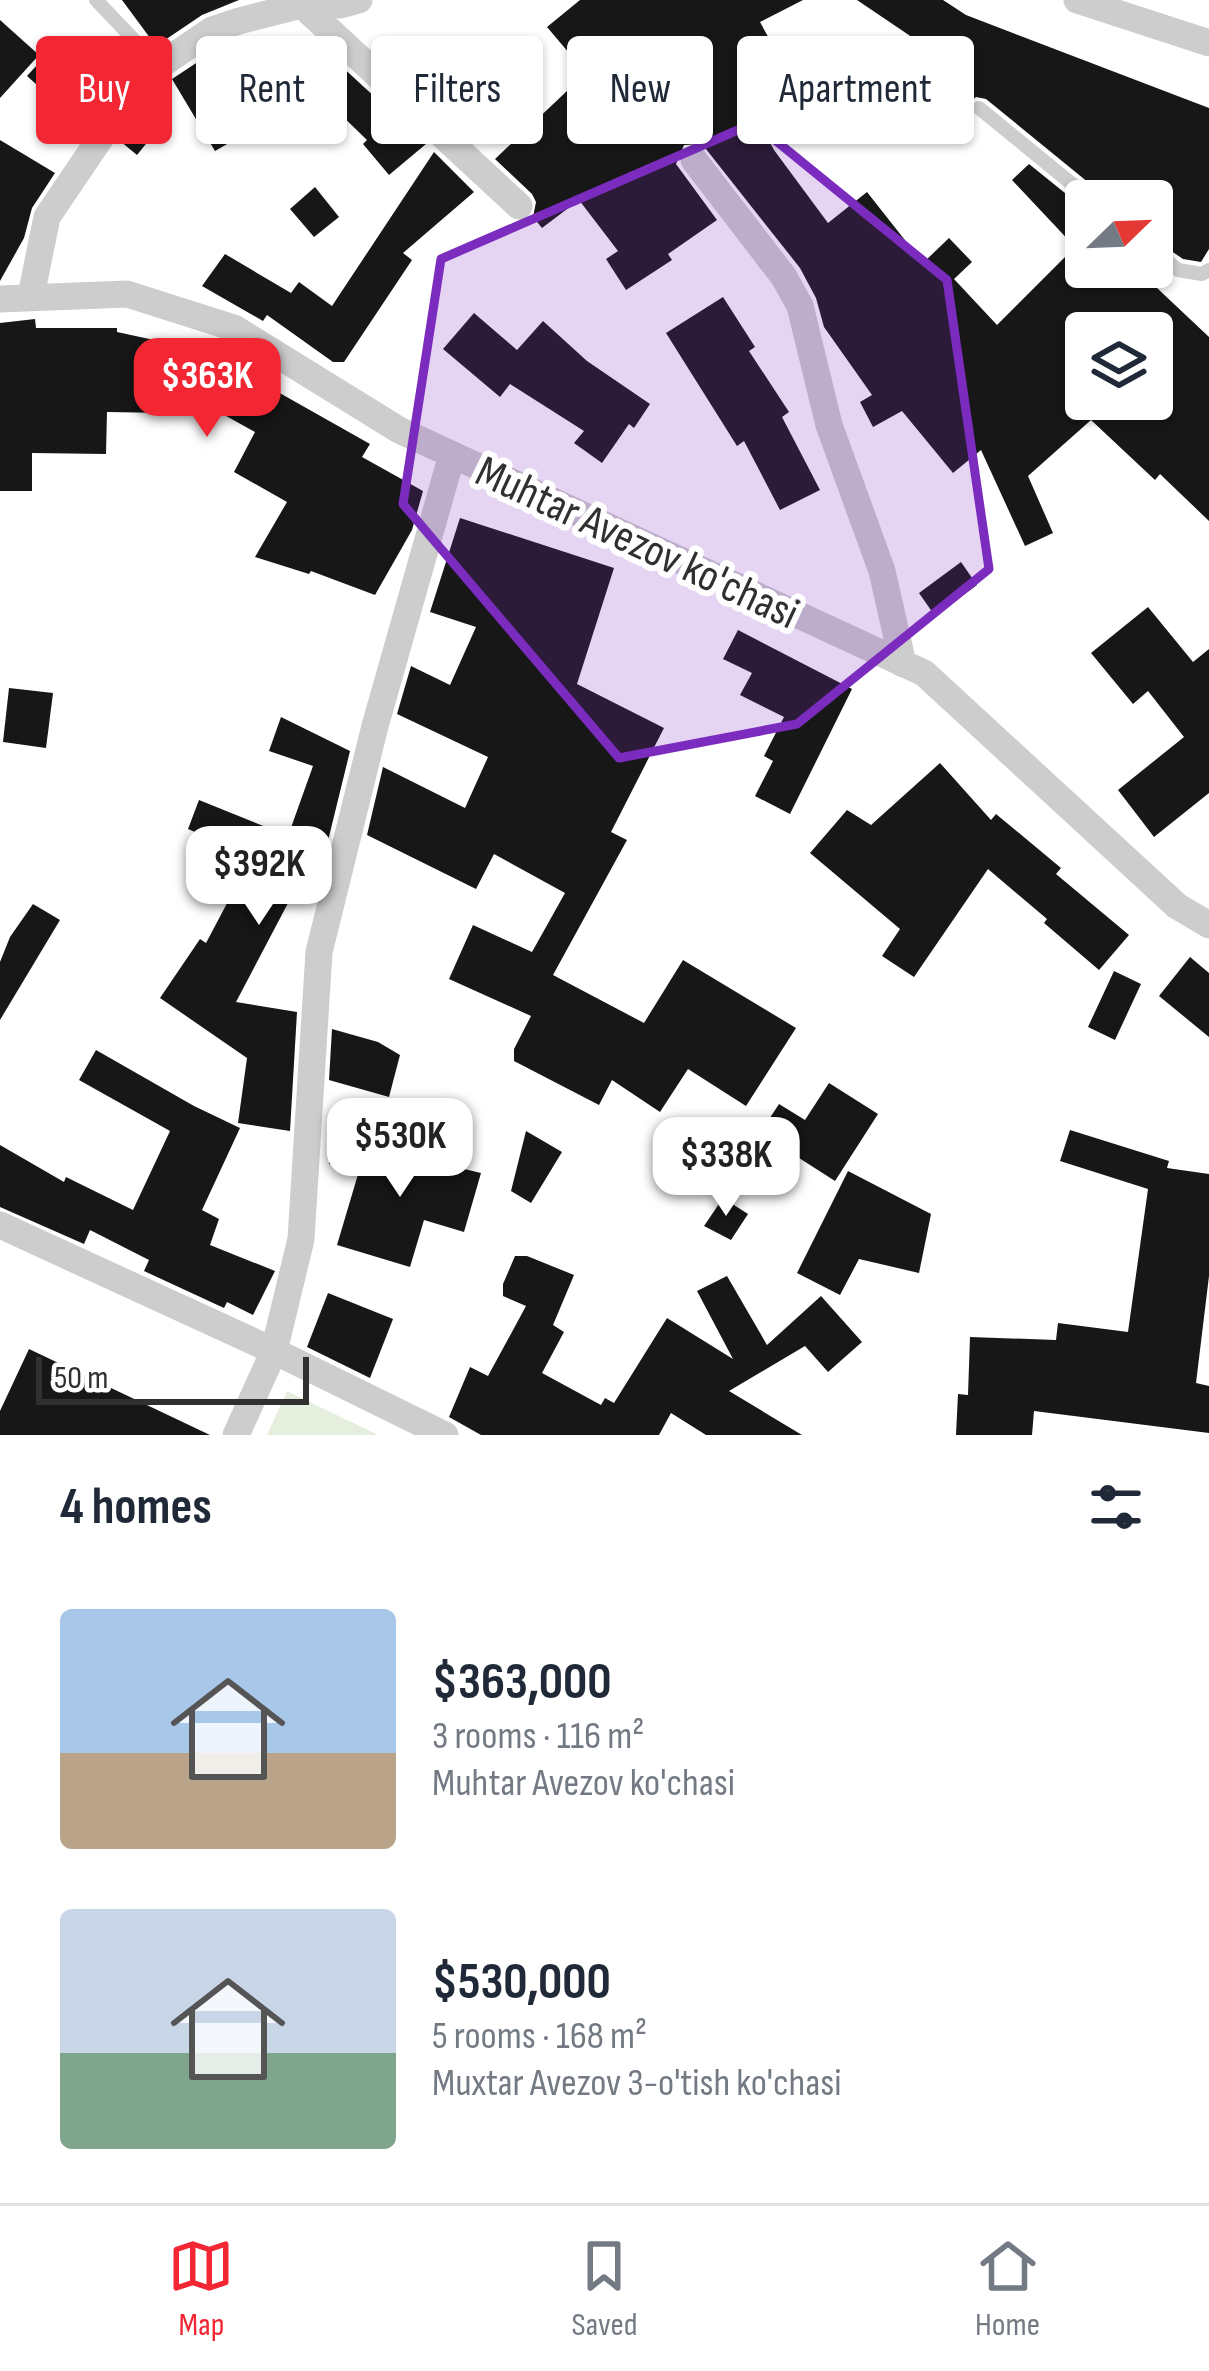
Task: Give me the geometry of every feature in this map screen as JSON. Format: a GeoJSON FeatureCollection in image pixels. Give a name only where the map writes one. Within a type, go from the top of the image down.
{"type":"FeatureCollection","features":[{"type":"Feature","properties":{"kind":"street"},"geometry":{"type":"LineString","coordinates":[[172,56],[212,30],[302,5],[359,0]]}},
{"type":"Feature","properties":{"kind":"street"},"geometry":{"type":"LineString","coordinates":[[1077,0],[1209,43]]}},
{"type":"Feature","properties":{"kind":"street"},"geometry":{"type":"LineString","coordinates":[[302,5],[519,206]]}},
{"type":"Feature","properties":{"kind":"street"},"geometry":{"type":"LineString","coordinates":[[31,296],[47,217],[96,144]]}},
{"type":"Feature","properties":{"kind":"street"},"geometry":{"type":"LineString","coordinates":[[694,160],[784,277],[800,305],[829,425],[882,571],[903,664]]}},
{"type":"Feature","properties":{"kind":"street","name":"Muhtar Avezov ko'chasi"},"geometry":{"type":"LineString","coordinates":[[0,299],[127,294],[234,328],[399,430],[924,674],[1177,906],[1209,926]]}},
{"type":"Feature","properties":{"kind":"street"},"geometry":{"type":"LineString","coordinates":[[236,1435],[274,1351],[301,1239],[319,952],[375,726],[452,455]]}},
{"type":"Feature","properties":{"kind":"street"},"geometry":{"type":"LineString","coordinates":[[0,1225],[445,1435]]}},
{"type":"Feature","properties":{"kind":"lane"},"geometry":{"type":"LineString","coordinates":[[96,0],[131,36]]}},
{"type":"Feature","properties":{"kind":"lane"},"geometry":{"type":"LineString","coordinates":[[979,108],[1067,180]]}},
{"type":"Feature","properties":{"kind":"lane"},"geometry":{"type":"LineString","coordinates":[[1173,266],[1202,274],[1209,270]]}},
{"type":"Feature","properties":{"kind":"highlighted area"},"geometry":{"type":"Polygon","coordinates":[[[754,123],[947,280],[989,569],[797,724],[619,758],[403,504],[441,259],[754,123]]]}},
{"type":"Feature","properties":{"kind":"green space"},"geometry":{"type":"Polygon","coordinates":[[[287,1391],[378,1435],[267,1435],[287,1391]]]}},
{"type":"Feature","properties":{"kind":"building"},"geometry":{"type":"Polygon","coordinates":[[[122,0],[239,0],[202,15],[171,36],[149,36],[122,0]]]}},
{"type":"Feature","properties":{"kind":"building"},"geometry":{"type":"Polygon","coordinates":[[[580,0],[803,0],[760,22],[768,36],[737,36],[737,144],[771,144],[828,223],[867,192],[923,263],[949,238],[972,262],[954,279],[997,325],[1065,257],[1065,288],[1157,288],[1209,337],[1209,521],[1160,474],[1155,480],[1091,420],[1028,476],[1053,533],[1025,546],[981,450],[953,473],[902,411],[873,427],[860,402],[872,395],[824,327],[800,268],[702,144],[713,144],[713,36],[567,36],[567,51],[547,27],[580,0]]]}},
{"type":"Feature","properties":{"kind":"building"},"geometry":{"type":"Polygon","coordinates":[[[857,0],[943,0],[966,15],[1209,108],[1209,249],[1201,262],[1173,252],[1173,180],[1085,180],[986,99],[974,99],[974,36],[910,36],[857,0]]]}},
{"type":"Feature","properties":{"kind":"building"},"geometry":{"type":"Polygon","coordinates":[[[0,20],[36,52],[36,58],[0,98],[0,20]]]}},
{"type":"Feature","properties":{"kind":"building"},"geometry":{"type":"Polygon","coordinates":[[[196,63],[196,119],[172,79],[196,63]]]}},
{"type":"Feature","properties":{"kind":"building"},"geometry":{"type":"Polygon","coordinates":[[[347,71],[371,93],[371,144],[426,144],[389,175],[363,144],[367,140],[347,121],[347,71]]]}},
{"type":"Feature","properties":{"kind":"building"},"geometry":{"type":"Polygon","coordinates":[[[567,91],[567,144],[702,144],[684,145],[676,164],[717,220],[668,254],[672,260],[626,290],[606,259],[618,251],[579,200],[542,228],[533,217],[536,202],[532,194],[495,159],[511,144],[543,144],[543,114],[567,91]]]}},
{"type":"Feature","properties":{"kind":"building"},"geometry":{"type":"Polygon","coordinates":[[[0,140],[55,173],[32,208],[24,238],[0,281],[0,140]]]}},
{"type":"Feature","properties":{"kind":"building"},"geometry":{"type":"Polygon","coordinates":[[[124,144],[146,144],[137,155],[124,144]]]}},
{"type":"Feature","properties":{"kind":"building"},"geometry":{"type":"Polygon","coordinates":[[[434,152],[474,192],[403,253],[412,260],[344,362],[333,362],[267,315],[263,321],[202,286],[225,254],[291,293],[299,282],[332,306],[434,152]]]}},
{"type":"Feature","properties":{"kind":"building"},"geometry":{"type":"Polygon","coordinates":[[[1029,164],[1065,193],[1065,236],[1012,180],[1029,164]]]}},
{"type":"Feature","properties":{"kind":"building"},"geometry":{"type":"Polygon","coordinates":[[[315,187],[339,217],[314,237],[290,209],[315,187]]]}},
{"type":"Feature","properties":{"kind":"building"},"geometry":{"type":"Polygon","coordinates":[[[723,297],[755,347],[749,351],[789,412],[782,417],[820,490],[780,510],[744,441],[737,446],[666,333],[723,297]]]}},
{"type":"Feature","properties":{"kind":"building"},"geometry":{"type":"Polygon","coordinates":[[[474,313],[517,350],[543,321],[587,361],[650,404],[634,428],[629,424],[602,463],[574,443],[584,431],[510,384],[500,397],[443,349],[474,313]]]}},
{"type":"Feature","properties":{"kind":"building"},"geometry":{"type":"Polygon","coordinates":[[[35,319],[36,328],[117,328],[117,332],[205,351],[370,444],[362,457],[423,491],[412,530],[375,595],[255,557],[287,502],[234,472],[255,432],[181,391],[167,413],[107,412],[106,454],[32,453],[32,491],[0,491],[0,323],[35,319]]]}},
{"type":"Feature","properties":{"kind":"building"},"geometry":{"type":"Polygon","coordinates":[[[460,518],[614,568],[577,684],[664,728],[611,832],[627,840],[553,975],[644,1023],[683,960],[796,1028],[746,1106],[688,1069],[660,1112],[612,1080],[599,1105],[514,1061],[514,1049],[531,1016],[449,979],[473,925],[532,952],[565,893],[494,854],[476,889],[367,835],[383,767],[465,808],[488,757],[397,714],[411,666],[450,685],[476,627],[430,612],[460,518]]]}},
{"type":"Feature","properties":{"kind":"building"},"geometry":{"type":"Polygon","coordinates":[[[961,562],[977,585],[935,616],[919,593],[961,562]]]}},
{"type":"Feature","properties":{"kind":"building"},"geometry":{"type":"Polygon","coordinates":[[[1148,607],[1193,662],[1209,649],[1209,793],[1154,837],[1118,790],[1184,737],[1148,691],[1133,704],[1091,653],[1148,607]]]}},
{"type":"Feature","properties":{"kind":"building"},"geometry":{"type":"Polygon","coordinates":[[[738,630],[852,689],[790,814],[755,796],[773,761],[764,756],[784,717],[740,695],[752,673],[723,659],[738,630]]]}},
{"type":"Feature","properties":{"kind":"building"},"geometry":{"type":"Polygon","coordinates":[[[9,688],[53,693],[46,748],[3,742],[9,688]]]}},
{"type":"Feature","properties":{"kind":"building"},"geometry":{"type":"Polygon","coordinates":[[[281,717],[350,751],[326,849],[318,846],[236,1002],[297,1012],[290,1131],[238,1123],[247,1058],[160,998],[200,939],[206,943],[252,856],[188,829],[199,800],[288,836],[313,766],[269,751],[281,717]]]}},
{"type":"Feature","properties":{"kind":"building"},"geometry":{"type":"Polygon","coordinates":[[[940,763],[991,820],[996,814],[1061,868],[1056,874],[1129,935],[1099,970],[988,869],[914,977],[882,956],[900,929],[810,853],[847,810],[871,825],[940,763]]]}},
{"type":"Feature","properties":{"kind":"building"},"geometry":{"type":"Polygon","coordinates":[[[33,904],[60,920],[0,1020],[0,962],[10,937],[33,904]]]}},
{"type":"Feature","properties":{"kind":"building"},"geometry":{"type":"Polygon","coordinates":[[[1190,957],[1209,973],[1209,1037],[1159,996],[1190,957]]]}},
{"type":"Feature","properties":{"kind":"building"},"geometry":{"type":"Polygon","coordinates":[[[1114,971],[1141,984],[1115,1040],[1088,1027],[1114,971]]]}},
{"type":"Feature","properties":{"kind":"building"},"geometry":{"type":"Polygon","coordinates":[[[332,1029],[378,1042],[400,1055],[389,1097],[329,1080],[332,1029]]]}},
{"type":"Feature","properties":{"kind":"building"},"geometry":{"type":"Polygon","coordinates":[[[96,1050],[240,1128],[202,1210],[219,1219],[210,1245],[275,1271],[253,1315],[227,1302],[224,1308],[144,1271],[149,1260],[90,1230],[84,1244],[0,1207],[0,1145],[64,1182],[66,1177],[133,1210],[170,1131],[79,1080],[96,1050]]]}},
{"type":"Feature","properties":{"kind":"building"},"geometry":{"type":"Polygon","coordinates":[[[829,1083],[878,1114],[835,1181],[760,1133],[779,1104],[805,1120],[829,1083]]]}},
{"type":"Feature","properties":{"kind":"building"},"geometry":{"type":"Polygon","coordinates":[[[1070,1130],[1169,1161],[1167,1168],[1209,1174],[1209,1276],[1196,1383],[1209,1386],[1209,1433],[1034,1411],[1032,1435],[956,1435],[958,1394],[968,1395],[970,1337],[1056,1340],[1058,1323],[1128,1332],[1148,1189],[1060,1161],[1070,1130]]]}},
{"type":"Feature","properties":{"kind":"building"},"geometry":{"type":"Polygon","coordinates":[[[526,1131],[562,1152],[531,1203],[511,1191],[526,1131]]]}},
{"type":"Feature","properties":{"kind":"building"},"geometry":{"type":"Polygon","coordinates":[[[335,1138],[481,1173],[464,1232],[424,1220],[410,1267],[337,1245],[359,1171],[329,1164],[335,1138]]]}},
{"type":"Feature","properties":{"kind":"building"},"geometry":{"type":"Polygon","coordinates":[[[848,1171],[931,1214],[919,1273],[859,1259],[840,1295],[797,1273],[848,1171]]]}},
{"type":"Feature","properties":{"kind":"building"},"geometry":{"type":"Polygon","coordinates":[[[723,1198],[748,1214],[731,1240],[704,1226],[723,1198]]]}},
{"type":"Feature","properties":{"kind":"building"},"geometry":{"type":"Polygon","coordinates":[[[515,1256],[527,1256],[574,1275],[553,1325],[564,1332],[542,1373],[601,1405],[605,1398],[614,1403],[667,1318],[733,1359],[697,1291],[727,1276],[767,1345],[821,1296],[862,1342],[828,1372],[805,1346],[729,1391],[802,1435],[706,1435],[671,1413],[659,1435],[481,1435],[449,1417],[470,1367],[488,1376],[526,1306],[503,1296],[515,1256]]]}},
{"type":"Feature","properties":{"kind":"building"},"geometry":{"type":"Polygon","coordinates":[[[328,1293],[393,1319],[370,1378],[307,1347],[328,1293]]]}},
{"type":"Feature","properties":{"kind":"building"},"geometry":{"type":"Polygon","coordinates":[[[29,1349],[210,1435],[0,1435],[0,1411],[29,1349]]]}}]}
